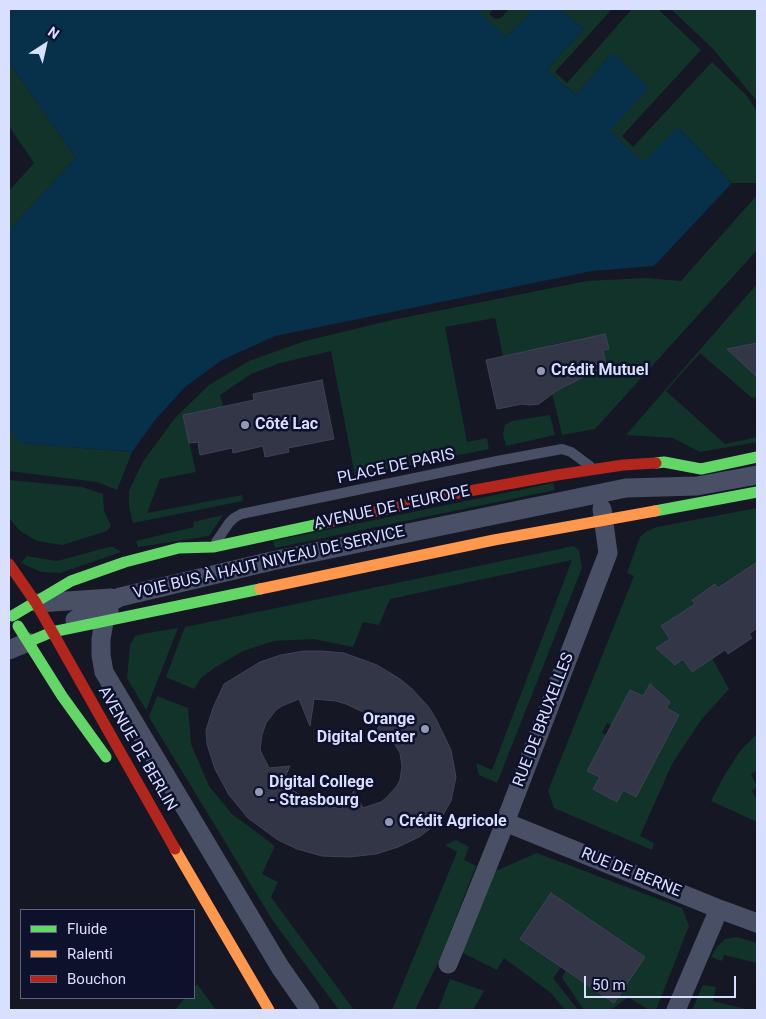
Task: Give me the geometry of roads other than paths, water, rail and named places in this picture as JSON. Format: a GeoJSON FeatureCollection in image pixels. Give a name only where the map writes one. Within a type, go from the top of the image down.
{"type":"FeatureCollection","features":[{"type":"Feature","properties":{"kind":"street","name":"AVENUE DE L'EUROPE"},"geometry":{"type":"LineString","coordinates":[[10,615],[36,603],[71,581],[126,562],[179,548],[213,547],[464,492],[594,469],[664,462],[700,468],[757,457]]}},
{"type":"Feature","properties":{"kind":"street","name":"RUE DE BRUXELLES"},"geometry":{"type":"LineString","coordinates":[[448,964],[505,822],[608,553],[594,469]]}},
{"type":"Feature","properties":{"kind":"street"},"geometry":{"type":"LineString","coordinates":[[599,493],[626,488],[697,486],[757,475]]}},
{"type":"Feature","properties":{"kind":"street"},"geometry":{"type":"LineString","coordinates":[[52,632],[494,540],[757,492]]}},
{"type":"Feature","properties":{"kind":"street","name":"VOIE BUS À HAUT NIVEAU DE SERVICE"},"geometry":{"type":"LineString","coordinates":[[310,1010],[280,967],[104,672],[101,647],[104,622],[120,597],[272,561],[599,493]]}},
{"type":"Feature","properties":{"kind":"street","name":"AVENUE DE BERLIN"},"geometry":{"type":"LineString","coordinates":[[9,564],[36,603],[210,911],[269,1010]]}},
{"type":"Feature","properties":{"kind":"street","name":"AVENUE DE L'EUROPE"},"geometry":{"type":"LineString","coordinates":[[36,603],[120,597]]}},
{"type":"Feature","properties":{"kind":"street"},"geometry":{"type":"LineString","coordinates":[[9,650],[52,632],[120,597]]}},
{"type":"Feature","properties":{"kind":"street","name":"AVENUE DE BERLIN"},"geometry":{"type":"LineString","coordinates":[[10,615],[62,696],[110,764]]}},
{"type":"Feature","properties":{"kind":"street","name":"AVENUE DE BERLIN"},"geometry":{"type":"LineString","coordinates":[[132,796],[210,911]]}},
{"type":"Feature","properties":{"kind":"street","name":"RUE DE BERNE"},"geometry":{"type":"LineString","coordinates":[[505,822],[757,923]]}},
{"type":"Feature","properties":{"kind":"street"},"geometry":{"type":"LineString","coordinates":[[676,1010],[719,909]]}},
{"type":"Feature","properties":{"kind":"lane","name":"PLACE DE PARIS"},"geometry":{"type":"LineString","coordinates":[[213,547],[229,523],[241,514],[497,461],[562,449],[571,452],[594,469]]}},
{"type":"Feature","properties":{"kind":"water"},"geometry":{"type":"Polygon","coordinates":[[[9,9],[476,9],[506,37],[533,9],[560,9],[584,29],[546,70],[576,95],[612,53],[649,87],[610,131],[643,162],[678,127],[732,183],[654,266],[592,271],[275,336],[222,360],[185,387],[155,420],[132,452],[20,443],[9,427],[9,230],[76,158],[9,63],[9,9]]]}},
{"type":"Feature","properties":{"kind":"place","name":"Crédit Mutuel"},"geometry":{"type":"Point","coordinates":[541,371]}},
{"type":"Feature","properties":{"kind":"place","name":"Côté Lac"},"geometry":{"type":"Point","coordinates":[245,425]}},
{"type":"Feature","properties":{"kind":"place","name":"Orange Digital Center"},"geometry":{"type":"Point","coordinates":[425,729]}},
{"type":"Feature","properties":{"kind":"place","name":"Digital College - Strasbourg"},"geometry":{"type":"Point","coordinates":[259,792]}},
{"type":"Feature","properties":{"kind":"place","name":"Crédit Agricole"},"geometry":{"type":"Point","coordinates":[389,822]}}]}
